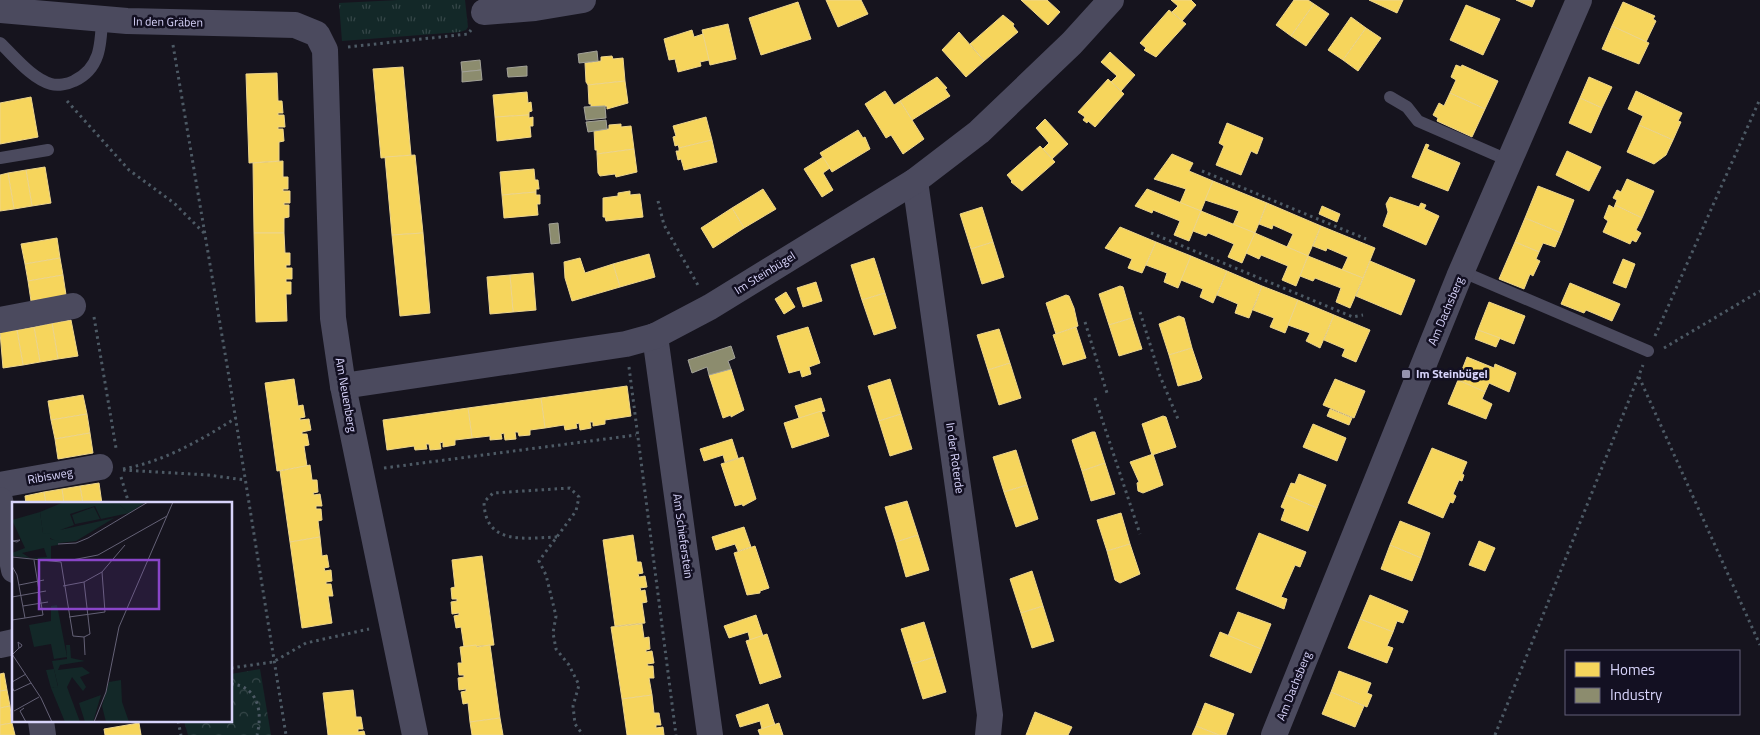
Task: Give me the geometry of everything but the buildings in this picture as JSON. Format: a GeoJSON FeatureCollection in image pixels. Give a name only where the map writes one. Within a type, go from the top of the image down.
{"type":"FeatureCollection","features":[{"type":"Feature","properties":{"kind":"street"},"geometry":{"type":"LineString","coordinates":[[484,12],[534,8],[583,0]]}},
{"type":"Feature","properties":{"kind":"street","name":"Im Steinbügel"},"geometry":{"type":"LineString","coordinates":[[343,386],[626,344],[655,336],[710,307],[915,181],[979,132],[1072,43],[1110,0]]}},
{"type":"Feature","properties":{"kind":"street","name":"Am Dachsberg"},"geometry":{"type":"LineString","coordinates":[[1274,735],[1463,272],[1579,0]]}},
{"type":"Feature","properties":{"kind":"street","name":"In den Gräben"},"geometry":{"type":"LineString","coordinates":[[0,10],[102,19],[295,25],[317,34],[325,50]]}},
{"type":"Feature","properties":{"kind":"street","name":"Am Neuenberg"},"geometry":{"type":"LineString","coordinates":[[325,50],[333,318],[343,386],[415,735]]}},
{"type":"Feature","properties":{"kind":"street","name":"In der Roterde"},"geometry":{"type":"LineString","coordinates":[[915,181],[989,705],[988,735]]}},
{"type":"Feature","properties":{"kind":"street"},"geometry":{"type":"LineString","coordinates":[[0,320],[73,306]]}},
{"type":"Feature","properties":{"kind":"street","name":"Am Schieferstein"},"geometry":{"type":"LineString","coordinates":[[655,336],[710,735]]}},
{"type":"Feature","properties":{"kind":"street","name":"Ribisweg"},"geometry":{"type":"LineString","coordinates":[[0,485],[112,462]]}},
{"type":"Feature","properties":{"kind":"street"},"geometry":{"type":"LineString","coordinates":[[0,500],[12,560]]}},
{"type":"Feature","properties":{"kind":"street"},"geometry":{"type":"LineString","coordinates":[[41,722],[43,735]]}},
{"type":"Feature","properties":{"kind":"lane"},"geometry":{"type":"LineString","coordinates":[[0,43],[37,76],[51,84],[68,84],[81,78],[92,69],[101,44],[102,19]]}},
{"type":"Feature","properties":{"kind":"lane"},"geometry":{"type":"LineString","coordinates":[[1390,97],[1407,107],[1418,121],[1510,161]]}},
{"type":"Feature","properties":{"kind":"lane"},"geometry":{"type":"LineString","coordinates":[[0,158],[48,150]]}},
{"type":"Feature","properties":{"kind":"lane"},"geometry":{"type":"LineString","coordinates":[[1463,272],[1648,351]]}},
{"type":"Feature","properties":{"kind":"path"},"geometry":{"type":"LineString","coordinates":[[325,50],[468,34],[484,12]]}},
{"type":"Feature","properties":{"kind":"path"},"geometry":{"type":"LineString","coordinates":[[169,22],[236,418],[286,735]]}},
{"type":"Feature","properties":{"kind":"path"},"geometry":{"type":"LineString","coordinates":[[51,84],[129,170],[174,203],[204,233]]}},
{"type":"Feature","properties":{"kind":"path"},"geometry":{"type":"LineString","coordinates":[[1495,735],[1648,351],[1760,99]]}},
{"type":"Feature","properties":{"kind":"path"},"geometry":{"type":"LineString","coordinates":[[1202,171],[1366,239]]}},
{"type":"Feature","properties":{"kind":"path"},"geometry":{"type":"LineString","coordinates":[[658,201],[668,233],[710,307]]}},
{"type":"Feature","properties":{"kind":"path"},"geometry":{"type":"LineString","coordinates":[[1152,233],[1353,317],[1363,315]]}},
{"type":"Feature","properties":{"kind":"path"},"geometry":{"type":"LineString","coordinates":[[1648,351],[1666,348],[1760,291]]}},
{"type":"Feature","properties":{"kind":"path"},"geometry":{"type":"LineString","coordinates":[[73,306],[91,302],[112,462],[128,502]]}},
{"type":"Feature","properties":{"kind":"path"},"geometry":{"type":"LineString","coordinates":[[1140,312],[1160,376],[1178,419]]}},
{"type":"Feature","properties":{"kind":"path"},"geometry":{"type":"LineString","coordinates":[[1085,322],[1107,394]]}},
{"type":"Feature","properties":{"kind":"path"},"geometry":{"type":"LineString","coordinates":[[626,344],[636,435],[676,735]]}},
{"type":"Feature","properties":{"kind":"path"},"geometry":{"type":"LineString","coordinates":[[1638,376],[1760,645]]}},
{"type":"Feature","properties":{"kind":"path"},"geometry":{"type":"LineString","coordinates":[[1095,398],[1140,534]]}},
{"type":"Feature","properties":{"kind":"path"},"geometry":{"type":"LineString","coordinates":[[112,462],[149,464],[193,445],[236,418]]}},
{"type":"Feature","properties":{"kind":"path"},"geometry":{"type":"LineString","coordinates":[[361,472],[636,435]]}},
{"type":"Feature","properties":{"kind":"path"},"geometry":{"type":"LineString","coordinates":[[112,462],[136,472],[208,475],[245,480]]}},
{"type":"Feature","properties":{"kind":"path"},"geometry":{"type":"LineString","coordinates":[[556,537],[511,539],[493,528],[484,516],[484,502],[493,493],[570,488],[580,497],[576,511],[539,561],[546,575],[556,616],[553,633],[556,648],[569,665],[578,685],[573,706],[575,724],[583,735]]}},
{"type":"Feature","properties":{"kind":"path"},"geometry":{"type":"LineString","coordinates":[[232,668],[273,662],[306,643],[392,625]]}},
{"type":"Feature","properties":{"kind":"path"},"geometry":{"type":"LineString","coordinates":[[232,684],[241,685],[252,692],[257,702],[260,722],[257,735]]}},
{"type":"Feature","properties":{"kind":"path"},"geometry":{"type":"LineString","coordinates":[[178,722],[181,735]]}},
{"type":"Feature","properties":{"kind":"green space"},"geometry":{"type":"Polygon","coordinates":[[[398,0],[465,0],[468,27],[460,32],[342,41],[339,3],[398,0]]]}},
{"type":"Feature","properties":{"kind":"green space"},"geometry":{"type":"Polygon","coordinates":[[[260,669],[271,735],[188,735],[184,722],[232,722],[232,674],[260,669]]]}},
{"type":"Feature","properties":{"kind":"place","name":"Im Steinbügel"},"geometry":{"type":"Point","coordinates":[1406,374]}}]}
